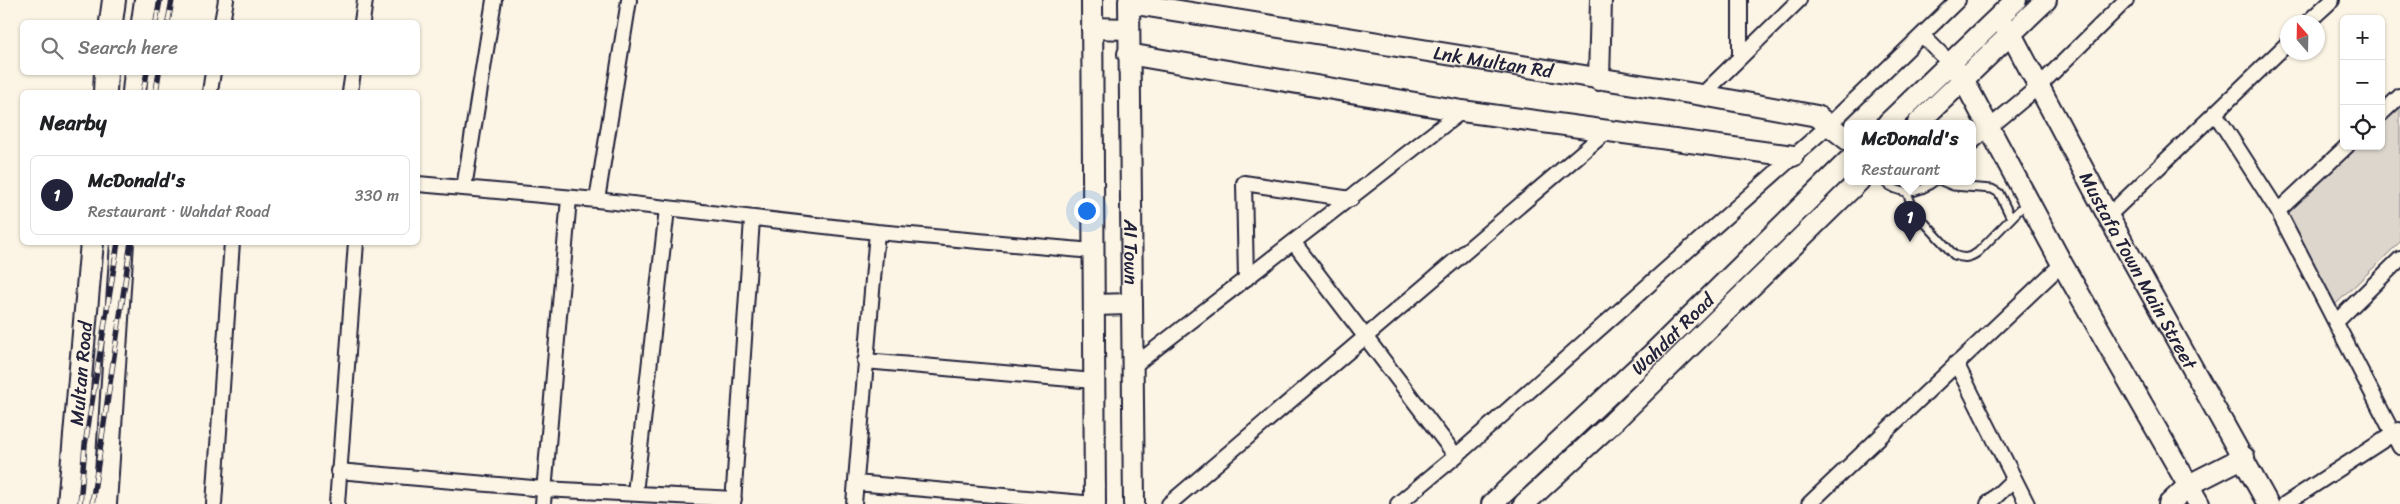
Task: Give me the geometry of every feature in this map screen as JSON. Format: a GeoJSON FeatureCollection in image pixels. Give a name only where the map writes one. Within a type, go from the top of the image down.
{"type":"FeatureCollection","features":[{"type":"Feature","properties":{"kind":"main road"},"geometry":{"type":"LineString","coordinates":[[111,20],[114,0]]}},
{"type":"Feature","properties":{"kind":"main road"},"geometry":{"type":"LineString","coordinates":[[142,20],[146,0]]}},
{"type":"Feature","properties":{"kind":"main road"},"geometry":{"type":"LineString","coordinates":[[105,90],[106,75]]}},
{"type":"Feature","properties":{"kind":"main road"},"geometry":{"type":"LineString","coordinates":[[134,90],[136,75]]}},
{"type":"Feature","properties":{"kind":"main road","name":"Multan Road"},"geometry":{"type":"LineString","coordinates":[[69,504],[92,245]]}},
{"type":"Feature","properties":{"kind":"main road","name":"Multan Road"},"geometry":{"type":"LineString","coordinates":[[105,504],[122,245]]}},
{"type":"Feature","properties":{"kind":"street"},"geometry":{"type":"LineString","coordinates":[[222,20],[226,0]]}},
{"type":"Feature","properties":{"kind":"street"},"geometry":{"type":"LineString","coordinates":[[362,20],[365,0]]}},
{"type":"Feature","properties":{"kind":"street"},"geometry":{"type":"LineString","coordinates":[[464,188],[494,0]]}},
{"type":"Feature","properties":{"kind":"street"},"geometry":{"type":"LineString","coordinates":[[597,200],[629,0]]}},
{"type":"Feature","properties":{"kind":"street"},"geometry":{"type":"LineString","coordinates":[[856,483],[1096,504],[1092,0]]}},
{"type":"Feature","properties":{"kind":"street"},"geometry":{"type":"LineString","coordinates":[[1599,80],[1601,0]]}},
{"type":"Feature","properties":{"kind":"street"},"geometry":{"type":"LineString","coordinates":[[1740,0],[1740,58]]}},
{"type":"Feature","properties":{"kind":"street"},"geometry":{"type":"LineString","coordinates":[[1702,95],[1800,0]]}},
{"type":"Feature","properties":{"kind":"street"},"geometry":{"type":"LineString","coordinates":[[1398,504],[1456,456],[1829,125],[1958,0]]}},
{"type":"Feature","properties":{"kind":"street"},"geometry":{"type":"LineString","coordinates":[[1891,120],[2016,0]]}},
{"type":"Feature","properties":{"kind":"street"},"geometry":{"type":"LineString","coordinates":[[1926,118],[1963,79],[2046,0]]}},
{"type":"Feature","properties":{"kind":"street"},"geometry":{"type":"LineString","coordinates":[[1976,139],[2038,87],[2126,0]]}},
{"type":"Feature","properties":{"kind":"street"},"geometry":{"type":"LineString","coordinates":[[2316,15],[2332,0]]}},
{"type":"Feature","properties":{"kind":"street","name":"Lnk Multan Rd"},"geometry":{"type":"LineString","coordinates":[[1129,2],[1599,80],[1702,95],[1817,116],[1844,137]]}},
{"type":"Feature","properties":{"kind":"street","name":"AI Town"},"geometry":{"type":"LineString","coordinates":[[1129,2],[1128,54],[1134,504]]}},
{"type":"Feature","properties":{"kind":"street","name":"Mustafa Town Main Street"},"geometry":{"type":"LineString","coordinates":[[1998,18],[2012,34],[2038,87],[2108,216],[2244,457],[2268,504]]}},
{"type":"Feature","properties":{"kind":"street"},"geometry":{"type":"LineString","coordinates":[[1092,28],[1128,29]]}},
{"type":"Feature","properties":{"kind":"street"},"geometry":{"type":"LineString","coordinates":[[1922,35],[1963,79],[2062,264],[2199,504]]}},
{"type":"Feature","properties":{"kind":"street"},"geometry":{"type":"LineString","coordinates":[[2108,216],[2280,51]]}},
{"type":"Feature","properties":{"kind":"street"},"geometry":{"type":"LineString","coordinates":[[1128,54],[1462,111],[1793,156]]}},
{"type":"Feature","properties":{"kind":"street"},"geometry":{"type":"LineString","coordinates":[[210,90],[213,75]]}},
{"type":"Feature","properties":{"kind":"street"},"geometry":{"type":"LineString","coordinates":[[350,90],[353,75]]}},
{"type":"Feature","properties":{"kind":"street"},"geometry":{"type":"LineString","coordinates":[[2385,110],[2400,96]]}},
{"type":"Feature","properties":{"kind":"street"},"geometry":{"type":"LineString","coordinates":[[1132,367],[1462,111]]}},
{"type":"Feature","properties":{"kind":"street"},"geometry":{"type":"LineString","coordinates":[[2215,113],[2278,211],[2398,437],[2285,504]]}},
{"type":"Feature","properties":{"kind":"street"},"geometry":{"type":"LineString","coordinates":[[1169,504],[1364,336],[1606,132]]}},
{"type":"Feature","properties":{"kind":"street"},"geometry":{"type":"LineString","coordinates":[[2278,211],[2343,150]]}},
{"type":"Feature","properties":{"kind":"street","name":"Wahdat Road"},"geometry":{"type":"LineString","coordinates":[[1492,504],[1650,356],[1844,165]]}},
{"type":"Feature","properties":{"kind":"street"},"geometry":{"type":"LineString","coordinates":[[1246,279],[1244,183],[1351,198]]}},
{"type":"Feature","properties":{"kind":"street"},"geometry":{"type":"LineString","coordinates":[[420,184],[597,200],[877,232],[1094,251]]}},
{"type":"Feature","properties":{"kind":"street","name":"Wahdat Road"},"geometry":{"type":"LineString","coordinates":[[1524,504],[1626,409],[1855,185]]}},
{"type":"Feature","properties":{"kind":"street"},"geometry":{"type":"LineString","coordinates":[[542,504],[569,198]]}},
{"type":"Feature","properties":{"kind":"street"},"geometry":{"type":"LineString","coordinates":[[635,494],[667,209]]}},
{"type":"Feature","properties":{"kind":"street"},"geometry":{"type":"LineString","coordinates":[[338,471],[733,501],[752,219]]}},
{"type":"Feature","properties":{"kind":"street"},"geometry":{"type":"LineString","coordinates":[[854,504],[864,361],[877,232]]}},
{"type":"Feature","properties":{"kind":"street"},"geometry":{"type":"LineString","coordinates":[[1294,243],[1456,456]]}},
{"type":"Feature","properties":{"kind":"street"},"geometry":{"type":"LineString","coordinates":[[214,504],[232,245]]}},
{"type":"Feature","properties":{"kind":"street"},"geometry":{"type":"LineString","coordinates":[[337,504],[356,245]]}},
{"type":"Feature","properties":{"kind":"street"},"geometry":{"type":"LineString","coordinates":[[2336,322],[2400,259]]}},
{"type":"Feature","properties":{"kind":"street"},"geometry":{"type":"LineString","coordinates":[[1809,504],[2062,264]]}},
{"type":"Feature","properties":{"kind":"street"},"geometry":{"type":"LineString","coordinates":[[1094,305],[1131,304]]}},
{"type":"Feature","properties":{"kind":"street"},"geometry":{"type":"LineString","coordinates":[[864,361],[1094,381]]}},
{"type":"Feature","properties":{"kind":"street"},"geometry":{"type":"LineString","coordinates":[[1956,363],[2027,504]]}},
{"type":"Feature","properties":{"kind":"street"},"geometry":{"type":"LineString","coordinates":[[2169,504],[2189,485],[2244,457]]}},
{"type":"Feature","properties":{"kind":"street"},"geometry":{"type":"LineString","coordinates":[[1988,504],[2014,479]]}},
{"type":"Feature","properties":{"kind":"lane"},"geometry":{"type":"LineString","coordinates":[[1889,185],[1907,193],[1926,188],[1930,185]]}},
{"type":"Feature","properties":{"kind":"lane"},"geometry":{"type":"LineString","coordinates":[[1951,185],[1992,189],[1998,193],[2011,218]]}},
{"type":"Feature","properties":{"kind":"lane"},"geometry":{"type":"LineString","coordinates":[[1907,193],[1915,212],[1954,255],[1962,258],[1970,257],[1978,252],[2028,200]]}},
{"type":"Feature","properties":{"kind":"shaded area"},"geometry":{"type":"Polygon","coordinates":[[[2400,104],[2400,242],[2336,304],[2285,212],[2351,150],[2385,150],[2385,118],[2400,104]]]}},
{"type":"Feature","properties":{"kind":"railway"},"geometry":{"type":"LineString","coordinates":[[156,20],[160,0]]}},
{"type":"Feature","properties":{"kind":"railway"},"geometry":{"type":"LineString","coordinates":[[168,20],[172,0]]}},
{"type":"Feature","properties":{"kind":"railway"},"geometry":{"type":"LineString","coordinates":[[143,90],[146,75]]}},
{"type":"Feature","properties":{"kind":"railway"},"geometry":{"type":"LineString","coordinates":[[156,90],[159,75]]}},
{"type":"Feature","properties":{"kind":"railway"},"geometry":{"type":"LineString","coordinates":[[80,504],[85,445],[118,245]]}},
{"type":"Feature","properties":{"kind":"railway"},"geometry":{"type":"LineString","coordinates":[[92,504],[131,245]]}},
{"type":"Feature","properties":{"kind":"place","name":"McDonald's"},"geometry":{"type":"Point","coordinates":[1910,242]}}]}
